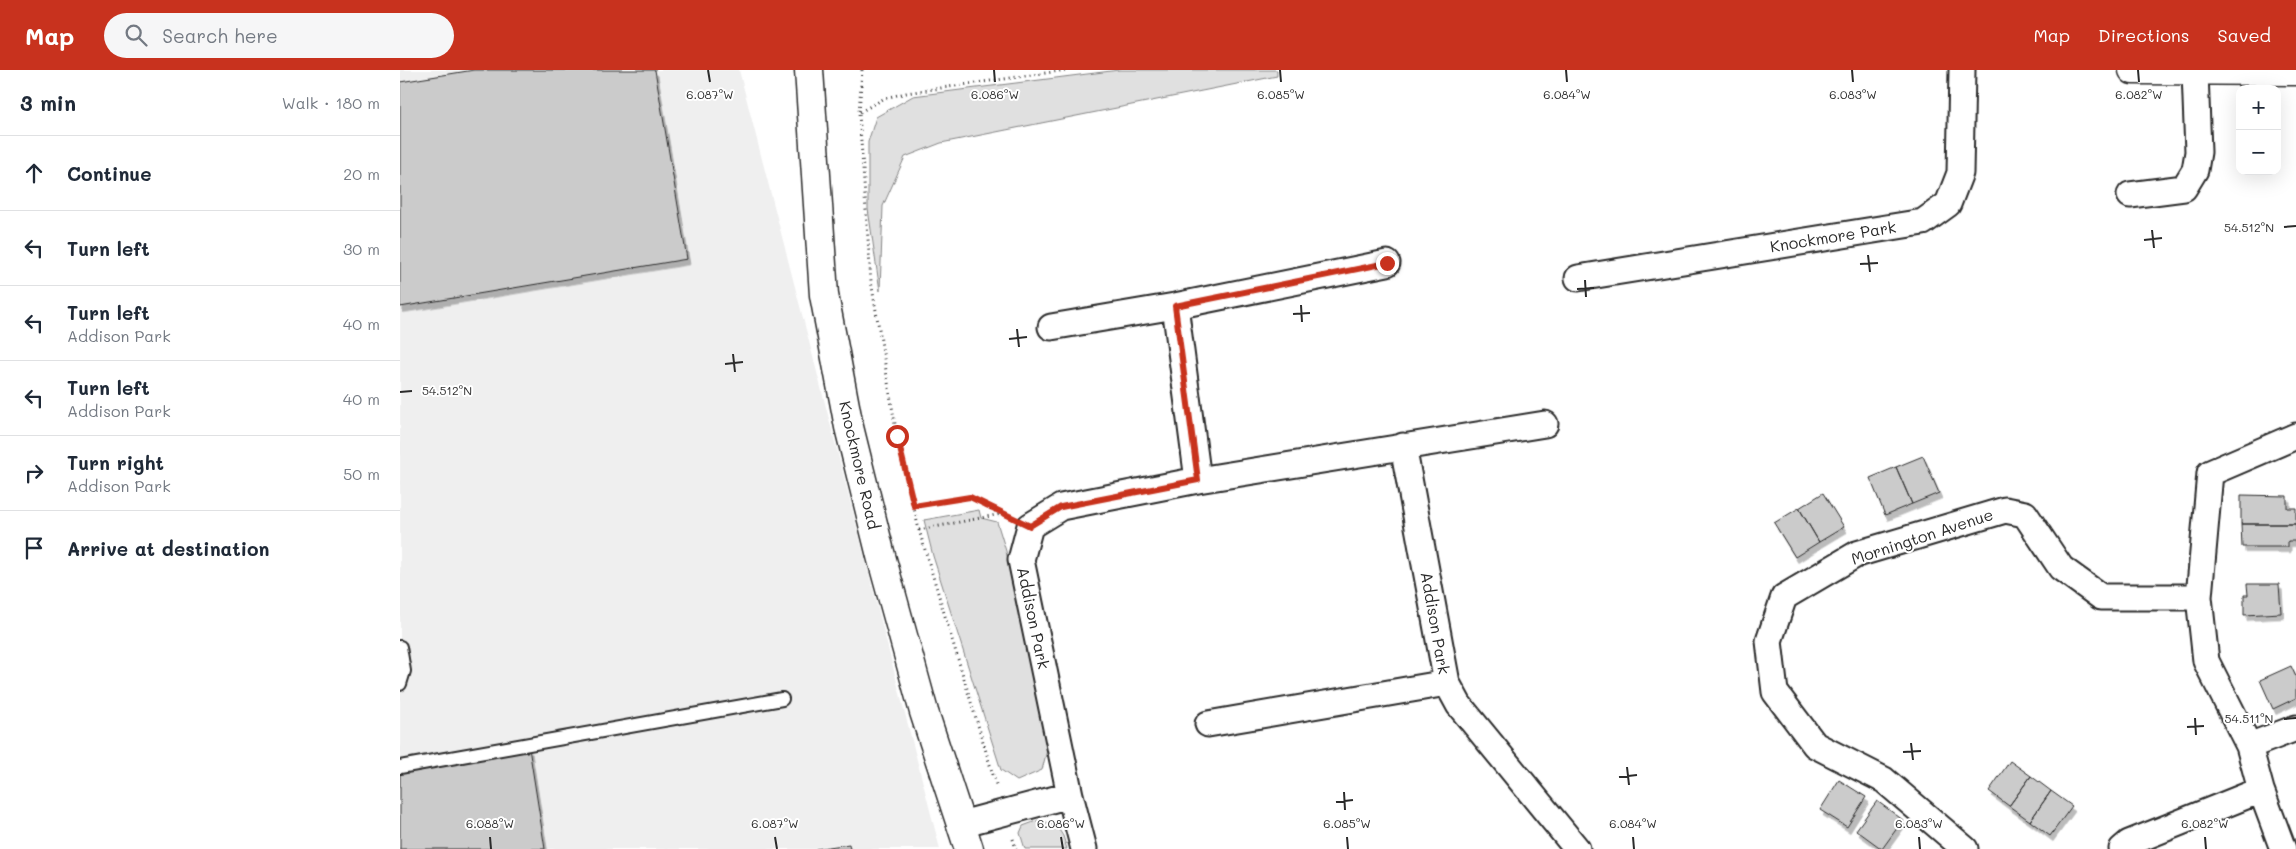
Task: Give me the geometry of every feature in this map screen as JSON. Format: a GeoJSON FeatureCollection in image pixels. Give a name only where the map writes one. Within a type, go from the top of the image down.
{"type":"FeatureCollection","features":[{"type":"Feature","properties":{"kind":"main road","name":"Knockmore Road"},"geometry":{"type":"LineString","coordinates":[[810,70],[824,295],[850,427],[922,703],[965,837]]}},
{"type":"Feature","properties":{"kind":"main road"},"geometry":{"type":"LineString","coordinates":[[2133,70],[2195,72],[2296,71]]}},
{"type":"Feature","properties":{"kind":"street","name":"Knockmore Park"},"geometry":{"type":"LineString","coordinates":[[1578,278],[1923,222],[1948,204],[1960,173],[1962,70]]}},
{"type":"Feature","properties":{"kind":"street"},"geometry":{"type":"LineString","coordinates":[[2130,195],[2184,188],[2195,170],[2198,124],[2195,72]]}},
{"type":"Feature","properties":{"kind":"street"},"geometry":{"type":"LineString","coordinates":[[1051,327],[1175,306],[1387,263]]}},
{"type":"Feature","properties":{"kind":"street"},"geometry":{"type":"LineString","coordinates":[[1175,306],[1198,480]]}},
{"type":"Feature","properties":{"kind":"street"},"geometry":{"type":"LineString","coordinates":[[1030,526],[1061,507],[1198,480],[1546,424]]}},
{"type":"Feature","properties":{"kind":"street"},"geometry":{"type":"LineString","coordinates":[[2283,849],[2261,790],[2249,746],[2206,661],[2199,597],[2210,473],[2296,436]]}},
{"type":"Feature","properties":{"kind":"street","name":"Addison Park"},"geometry":{"type":"LineString","coordinates":[[1403,446],[1447,683],[1460,705],[1576,849]]}},
{"type":"Feature","properties":{"kind":"street","name":"Mornington Avenue"},"geometry":{"type":"LineString","coordinates":[[1966,849],[1884,780],[1815,745],[1775,692],[1769,641],[1784,597],[1857,554],[2005,510],[2026,514],[2061,568],[2101,597],[2199,597]]}},
{"type":"Feature","properties":{"kind":"street","name":"Addison Park"},"geometry":{"type":"LineString","coordinates":[[1030,526],[1021,560],[1070,794],[1084,849]]}},
{"type":"Feature","properties":{"kind":"street","name":"Addison Park"},"geometry":{"type":"LineString","coordinates":[[1208,724],[1447,683]]}},
{"type":"Feature","properties":{"kind":"street"},"geometry":{"type":"LineString","coordinates":[[2249,746],[2296,728]]}},
{"type":"Feature","properties":{"kind":"street"},"geometry":{"type":"LineString","coordinates":[[2122,849],[2129,843],[2261,790]]}},
{"type":"Feature","properties":{"kind":"street"},"geometry":{"type":"LineString","coordinates":[[965,837],[1004,812],[1070,794]]}},
{"type":"Feature","properties":{"kind":"lane"},"geometry":{"type":"LineString","coordinates":[[400,647],[404,671],[400,684]]}},
{"type":"Feature","properties":{"kind":"lane"},"geometry":{"type":"LineString","coordinates":[[400,767],[782,699]]}},
{"type":"Feature","properties":{"kind":"path"},"geometry":{"type":"LineString","coordinates":[[862,70],[859,113],[871,281],[897,436],[919,530],[1016,849]]}},
{"type":"Feature","properties":{"kind":"path"},"geometry":{"type":"LineString","coordinates":[[859,113],[885,98],[906,93],[1068,70]]}},
{"type":"Feature","properties":{"kind":"path"},"geometry":{"type":"LineString","coordinates":[[914,506],[970,497],[1001,514],[1030,526]]}},
{"type":"Feature","properties":{"kind":"path"},"geometry":{"type":"LineString","coordinates":[[919,530],[1001,514]]}},
{"type":"Feature","properties":{"kind":"shaded area"},"geometry":{"type":"Polygon","coordinates":[[[400,70],[739,70],[940,849],[400,849],[400,70]]]}},
{"type":"Feature","properties":{"kind":"shaded area"},"geometry":{"type":"Polygon","coordinates":[[[1119,70],[1277,70],[1277,76],[941,143],[905,157],[883,206],[880,291],[868,209],[868,142],[876,117],[913,96],[1119,70]]]}},
{"type":"Feature","properties":{"kind":"shaded area"},"geometry":{"type":"Polygon","coordinates":[[[979,510],[981,518],[997,522],[1006,551],[1047,750],[1042,770],[1017,781],[1001,770],[933,556],[924,520],[979,510]]]}},
{"type":"Feature","properties":{"kind":"shaded area"},"geometry":{"type":"Polygon","coordinates":[[[1039,820],[1056,825],[1063,836],[1067,849],[1025,849],[1020,833],[1023,826],[1039,820]]]}},
{"type":"Feature","properties":{"kind":"building"},"geometry":{"type":"Polygon","coordinates":[[[474,70],[655,70],[687,259],[400,307],[400,82],[474,70]]]}},
{"type":"Feature","properties":{"kind":"building"},"geometry":{"type":"Polygon","coordinates":[[[1923,456],[1939,493],[1912,504],[1896,467],[1923,456]]]}},
{"type":"Feature","properties":{"kind":"building"},"geometry":{"type":"Polygon","coordinates":[[[1896,467],[1912,504],[1885,515],[1870,478],[1896,467]]]}},
{"type":"Feature","properties":{"kind":"building"},"geometry":{"type":"Polygon","coordinates":[[[1823,493],[1844,527],[1819,542],[1799,508],[1823,493]]]}},
{"type":"Feature","properties":{"kind":"building"},"geometry":{"type":"Polygon","coordinates":[[[2241,495],[2287,496],[2287,508],[2296,508],[2296,524],[2241,524],[2241,495]]]}},
{"type":"Feature","properties":{"kind":"building"},"geometry":{"type":"Polygon","coordinates":[[[1799,508],[1819,542],[1795,557],[1774,523],[1799,508]]]}},
{"type":"Feature","properties":{"kind":"building"},"geometry":{"type":"Polygon","coordinates":[[[2241,524],[2296,524],[2296,541],[2288,541],[2288,547],[2242,547],[2241,524]]]}},
{"type":"Feature","properties":{"kind":"building"},"geometry":{"type":"Polygon","coordinates":[[[2247,584],[2279,584],[2281,613],[2244,615],[2244,595],[2248,595],[2247,584]]]}},
{"type":"Feature","properties":{"kind":"building"},"geometry":{"type":"Polygon","coordinates":[[[2291,666],[2296,677],[2296,698],[2273,709],[2260,680],[2291,666]]]}},
{"type":"Feature","properties":{"kind":"building"},"geometry":{"type":"Polygon","coordinates":[[[529,748],[545,849],[400,849],[400,769],[529,748]]]}},
{"type":"Feature","properties":{"kind":"building"},"geometry":{"type":"Polygon","coordinates":[[[2010,761],[2031,776],[2009,806],[1989,791],[2010,761]]]}},
{"type":"Feature","properties":{"kind":"building"},"geometry":{"type":"Polygon","coordinates":[[[2031,776],[2051,791],[2030,821],[2009,806],[2031,776]]]}},
{"type":"Feature","properties":{"kind":"building"},"geometry":{"type":"Polygon","coordinates":[[[1839,780],[1866,797],[1847,827],[1820,810],[1839,780]]]}},
{"type":"Feature","properties":{"kind":"building"},"geometry":{"type":"Polygon","coordinates":[[[2051,791],[2072,806],[2050,836],[2030,821],[2051,791]]]}},
{"type":"Feature","properties":{"kind":"building"},"geometry":{"type":"Polygon","coordinates":[[[1877,801],[1903,820],[1882,849],[1856,830],[1877,801]]]}},
{"type":"Feature","properties":{"kind":"building"},"geometry":{"type":"Polygon","coordinates":[[[849,844],[850,849],[816,849],[849,844]]]}},
{"type":"Feature","properties":{"kind":"route"},"geometry":{"type":"LineString","coordinates":[[897,436],[914,506],[970,497],[1001,514],[1030,526],[1061,507],[1198,480],[1175,306],[1387,263]]}}]}
